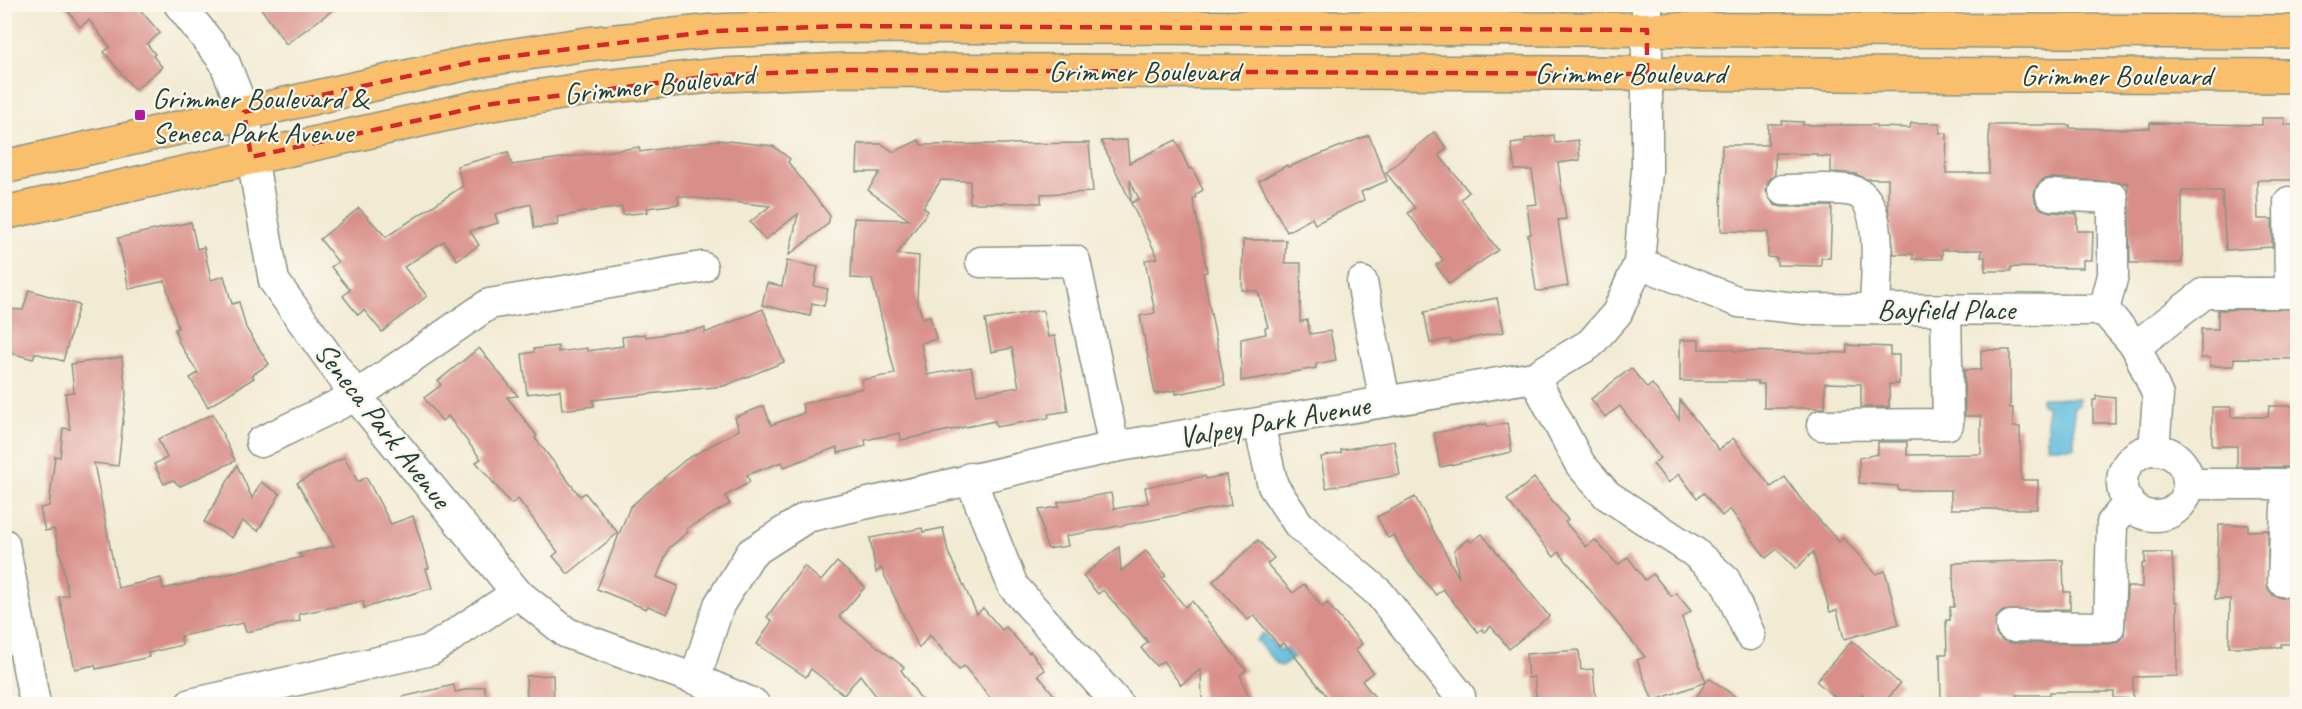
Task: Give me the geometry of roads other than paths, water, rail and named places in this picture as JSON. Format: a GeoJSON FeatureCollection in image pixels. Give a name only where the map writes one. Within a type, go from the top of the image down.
{"type":"FeatureCollection","features":[{"type":"Feature","properties":{"kind":"main road","name":"Grimmer Boulevard"},"geometry":{"type":"LineString","coordinates":[[4,166],[482,60],[587,44],[714,30],[840,26],[1647,17],[2298,32]]}},
{"type":"Feature","properties":{"kind":"main road","name":"Grimmer Boulevard"},"geometry":{"type":"LineString","coordinates":[[4,213],[492,104],[593,88],[720,75],[847,70],[2298,76]]}},
{"type":"Feature","properties":{"kind":"street","name":"Seneca Park Avenue"},"geometry":{"type":"LineString","coordinates":[[179,4],[224,61],[244,112],[273,281],[356,396],[517,594],[567,633],[695,679],[754,705]]}},
{"type":"Feature","properties":{"kind":"street","name":"Valpey Park Avenue"},"geometry":{"type":"LineString","coordinates":[[695,679],[719,605],[751,553],[807,517],[1114,447],[1534,377],[1590,344],[1617,313],[1639,263],[1647,171],[1647,17]]}},
{"type":"Feature","properties":{"kind":"street"},"geometry":{"type":"LineString","coordinates":[[1783,190],[1854,191],[1866,198],[1875,218],[1875,309]]}},
{"type":"Feature","properties":{"kind":"street"},"geometry":{"type":"LineString","coordinates":[[2051,195],[2113,198],[2113,275],[2104,310],[2136,346],[2158,396],[2154,450]]}},
{"type":"Feature","properties":{"kind":"street"},"geometry":{"type":"LineString","coordinates":[[2136,346],[2205,294],[2290,293],[2289,202]]}},
{"type":"Feature","properties":{"kind":"street"},"geometry":{"type":"LineString","coordinates":[[981,262],[1075,261],[1114,447]]}},
{"type":"Feature","properties":{"kind":"street","name":"Bayfield Place"},"geometry":{"type":"LineString","coordinates":[[1639,263],[1739,302],[1805,309],[2104,310]]}},
{"type":"Feature","properties":{"kind":"street"},"geometry":{"type":"LineString","coordinates":[[261,442],[356,396],[489,304],[702,267]]}},
{"type":"Feature","properties":{"kind":"street"},"geometry":{"type":"LineString","coordinates":[[1362,282],[1385,402]]}},
{"type":"Feature","properties":{"kind":"street"},"geometry":{"type":"LineString","coordinates":[[1822,425],[1948,424],[1946,309]]}},
{"type":"Feature","properties":{"kind":"street"},"geometry":{"type":"LineString","coordinates":[[1534,377],[1580,464],[1607,495],[1694,552],[1725,580],[1750,635]]}},
{"type":"Feature","properties":{"kind":"street"},"geometry":{"type":"LineString","coordinates":[[1259,424],[1273,486],[1299,525],[1379,593],[1460,696]]}},
{"type":"Feature","properties":{"kind":"street"},"geometry":{"type":"LineString","coordinates":[[2154,450],[2175,456],[2182,464],[2188,484],[2180,504],[2162,515],[2141,513],[2129,502],[2122,487],[2127,466],[2134,457],[2154,450]]}},
{"type":"Feature","properties":{"kind":"street"},"geometry":{"type":"LineString","coordinates":[[970,478],[1014,586],[1118,705]]}},
{"type":"Feature","properties":{"kind":"street"},"geometry":{"type":"LineString","coordinates":[[2188,484],[2287,484],[2283,581]]}},
{"type":"Feature","properties":{"kind":"street"},"geometry":{"type":"LineString","coordinates":[[2011,626],[2109,627],[2112,523],[2129,502]]}},
{"type":"Feature","properties":{"kind":"street"},"geometry":{"type":"LineString","coordinates":[[4,544],[35,705]]}},
{"type":"Feature","properties":{"kind":"street"},"geometry":{"type":"LineString","coordinates":[[191,705],[431,650],[517,594]]}},
{"type":"Feature","properties":{"kind":"water"},"geometry":{"type":"Polygon","coordinates":[[[2041,398],[2079,398],[2079,405],[2074,406],[2074,447],[2047,447],[2047,406],[2041,405],[2041,398]]]}},
{"type":"Feature","properties":{"kind":"water"},"geometry":{"type":"Polygon","coordinates":[[[1263,633],[1279,650],[1286,648],[1294,658],[1282,666],[1278,665],[1256,640],[1263,633]]]}},
{"type":"Feature","properties":{"kind":"place","name":"Grimmer Boulevard & Seneca Park Avenue"},"geometry":{"type":"Point","coordinates":[140,115]}}]}
